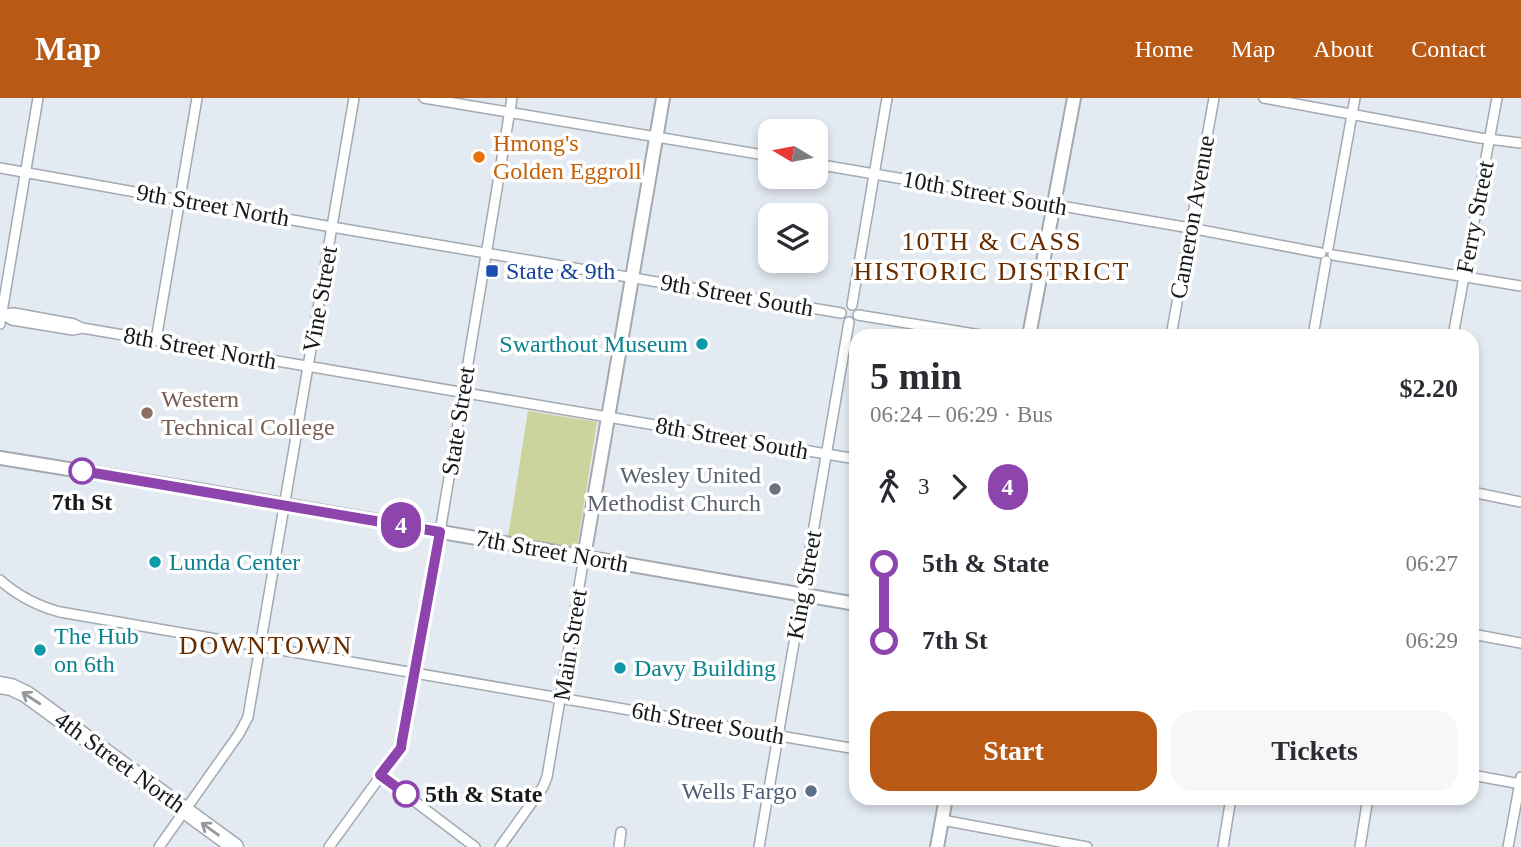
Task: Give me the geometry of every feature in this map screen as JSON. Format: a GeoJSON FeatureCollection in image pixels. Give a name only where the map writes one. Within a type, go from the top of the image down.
{"type":"FeatureCollection","features":[{"type":"Feature","properties":{"kind":"highway","name":"4th Street North"},"geometry":{"type":"LineString","coordinates":[[0,685],[26,694],[235,847]]}},
{"type":"Feature","properties":{"kind":"main road","name":"Main Street"},"geometry":{"type":"LineString","coordinates":[[584,557],[663,98]]}},
{"type":"Feature","properties":{"kind":"main road"},"geometry":{"type":"LineString","coordinates":[[1030,329],[1074,98]]}},
{"type":"Feature","properties":{"kind":"main road","name":"7th Street North"},"geometry":{"type":"LineString","coordinates":[[0,457],[849,603]]}},
{"type":"Feature","properties":{"kind":"main road"},"geometry":{"type":"LineString","coordinates":[[937,847],[945,805]]}},
{"type":"Feature","properties":{"kind":"street"},"geometry":{"type":"LineString","coordinates":[[0,316],[38,98]]}},
{"type":"Feature","properties":{"kind":"street"},"geometry":{"type":"LineString","coordinates":[[156,340],[197,98]]}},
{"type":"Feature","properties":{"kind":"street","name":"Vine Street"},"geometry":{"type":"LineString","coordinates":[[159,847],[245,725],[250,708],[354,98]]}},
{"type":"Feature","properties":{"kind":"street"},"geometry":{"type":"LineString","coordinates":[[424,98],[758,154]]}},
{"type":"Feature","properties":{"kind":"street","name":"State Street"},"geometry":{"type":"LineString","coordinates":[[329,847],[401,748],[512,98]]}},
{"type":"Feature","properties":{"kind":"street"},"geometry":{"type":"LineString","coordinates":[[852,305],[887,98]]}},
{"type":"Feature","properties":{"kind":"street","name":"Cameron Avenue"},"geometry":{"type":"LineString","coordinates":[[1172,329],[1214,98]]}},
{"type":"Feature","properties":{"kind":"street"},"geometry":{"type":"LineString","coordinates":[[1264,98],[1521,144]]}},
{"type":"Feature","properties":{"kind":"street"},"geometry":{"type":"LineString","coordinates":[[1314,329],[1355,98]]}},
{"type":"Feature","properties":{"kind":"street","name":"Ferry Street"},"geometry":{"type":"LineString","coordinates":[[1454,329],[1497,98]]}},
{"type":"Feature","properties":{"kind":"street","name":"10th Street South"},"geometry":{"type":"LineString","coordinates":[[828,166],[1521,286]]}},
{"type":"Feature","properties":{"kind":"street","name":"9th Street North"},"geometry":{"type":"LineString","coordinates":[[0,168],[632,277]]}},
{"type":"Feature","properties":{"kind":"street","name":"9th Street South"},"geometry":{"type":"LineString","coordinates":[[632,277],[841,313]]}},
{"type":"Feature","properties":{"kind":"street"},"geometry":{"type":"LineString","coordinates":[[852,305],[858,310],[858,315],[856,320],[849,322],[844,320],[841,313],[846,306],[852,305]]}},
{"type":"Feature","properties":{"kind":"street"},"geometry":{"type":"LineString","coordinates":[[858,315],[944,329]]}},
{"type":"Feature","properties":{"kind":"street","name":"8th Street North"},"geometry":{"type":"LineString","coordinates":[[0,316],[608,417]]}},
{"type":"Feature","properties":{"kind":"street","name":"King Street"},"geometry":{"type":"LineString","coordinates":[[760,847],[849,322]]}},
{"type":"Feature","properties":{"kind":"street","name":"8th Street South"},"geometry":{"type":"LineString","coordinates":[[608,417],[849,458]]}},
{"type":"Feature","properties":{"kind":"street"},"geometry":{"type":"LineString","coordinates":[[1479,493],[1521,502]]}},
{"type":"Feature","properties":{"kind":"street","name":"Main Street"},"geometry":{"type":"LineString","coordinates":[[500,847],[546,782],[584,557]]}},
{"type":"Feature","properties":{"kind":"street","name":"6th Street South"},"geometry":{"type":"LineString","coordinates":[[0,580],[29,600],[60,612],[849,748]]}},
{"type":"Feature","properties":{"kind":"street"},"geometry":{"type":"LineString","coordinates":[[1479,635],[1521,643]]}},
{"type":"Feature","properties":{"kind":"street"},"geometry":{"type":"LineString","coordinates":[[380,775],[475,847]]}},
{"type":"Feature","properties":{"kind":"street"},"geometry":{"type":"LineString","coordinates":[[1479,776],[1521,781],[1508,847]]}},
{"type":"Feature","properties":{"kind":"street"},"geometry":{"type":"LineString","coordinates":[[1223,847],[1230,805]]}},
{"type":"Feature","properties":{"kind":"street"},"geometry":{"type":"LineString","coordinates":[[1360,847],[1367,805]]}},
{"type":"Feature","properties":{"kind":"street"},"geometry":{"type":"LineString","coordinates":[[942,820],[1087,847]]}},
{"type":"Feature","properties":{"kind":"street"},"geometry":{"type":"LineString","coordinates":[[619,847],[621,832]]}},
{"type":"Feature","properties":{"kind":"green space"},"geometry":{"type":"Polygon","coordinates":[[[528,411],[597,422],[577,548],[508,537],[528,411]]]}},
{"type":"Feature","properties":{"kind":"bus line","name":"4"},"geometry":{"type":"LineString","coordinates":[[82,471],[440,532],[401,748],[380,775],[406,794]]}},
{"type":"Feature","properties":{"kind":"place","name":"Hmong's Golden Eggroll"},"geometry":{"type":"Point","coordinates":[479,157]}},
{"type":"Feature","properties":{"kind":"place","name":"State & 9th"},"geometry":{"type":"Point","coordinates":[492,271]}},
{"type":"Feature","properties":{"kind":"place","name":"Swarthout Museum"},"geometry":{"type":"Point","coordinates":[702,344]}},
{"type":"Feature","properties":{"kind":"place","name":"Western Technical College"},"geometry":{"type":"Point","coordinates":[147,413]}},
{"type":"Feature","properties":{"kind":"place","name":"7th St"},"geometry":{"type":"Point","coordinates":[82,471]}},
{"type":"Feature","properties":{"kind":"place","name":"Wesley United Methodist Church"},"geometry":{"type":"Point","coordinates":[775,489]}},
{"type":"Feature","properties":{"kind":"place","name":"Lunda Center"},"geometry":{"type":"Point","coordinates":[155,562]}},
{"type":"Feature","properties":{"kind":"place","name":"The Hub on 6th"},"geometry":{"type":"Point","coordinates":[40,650]}},
{"type":"Feature","properties":{"kind":"place","name":"Davy Building"},"geometry":{"type":"Point","coordinates":[620,668]}},
{"type":"Feature","properties":{"kind":"place","name":"Wells Fargo"},"geometry":{"type":"Point","coordinates":[811,791]}},
{"type":"Feature","properties":{"kind":"place","name":"5th & State"},"geometry":{"type":"Point","coordinates":[406,794]}},
{"type":"Feature","properties":{"kind":"district","name":"10TH & CASS HISTORIC DISTRICT"},"geometry":{"type":"Point","coordinates":[992,256]}},
{"type":"Feature","properties":{"kind":"district","name":"DOWNTOWN"},"geometry":{"type":"Point","coordinates":[266,645]}}]}
